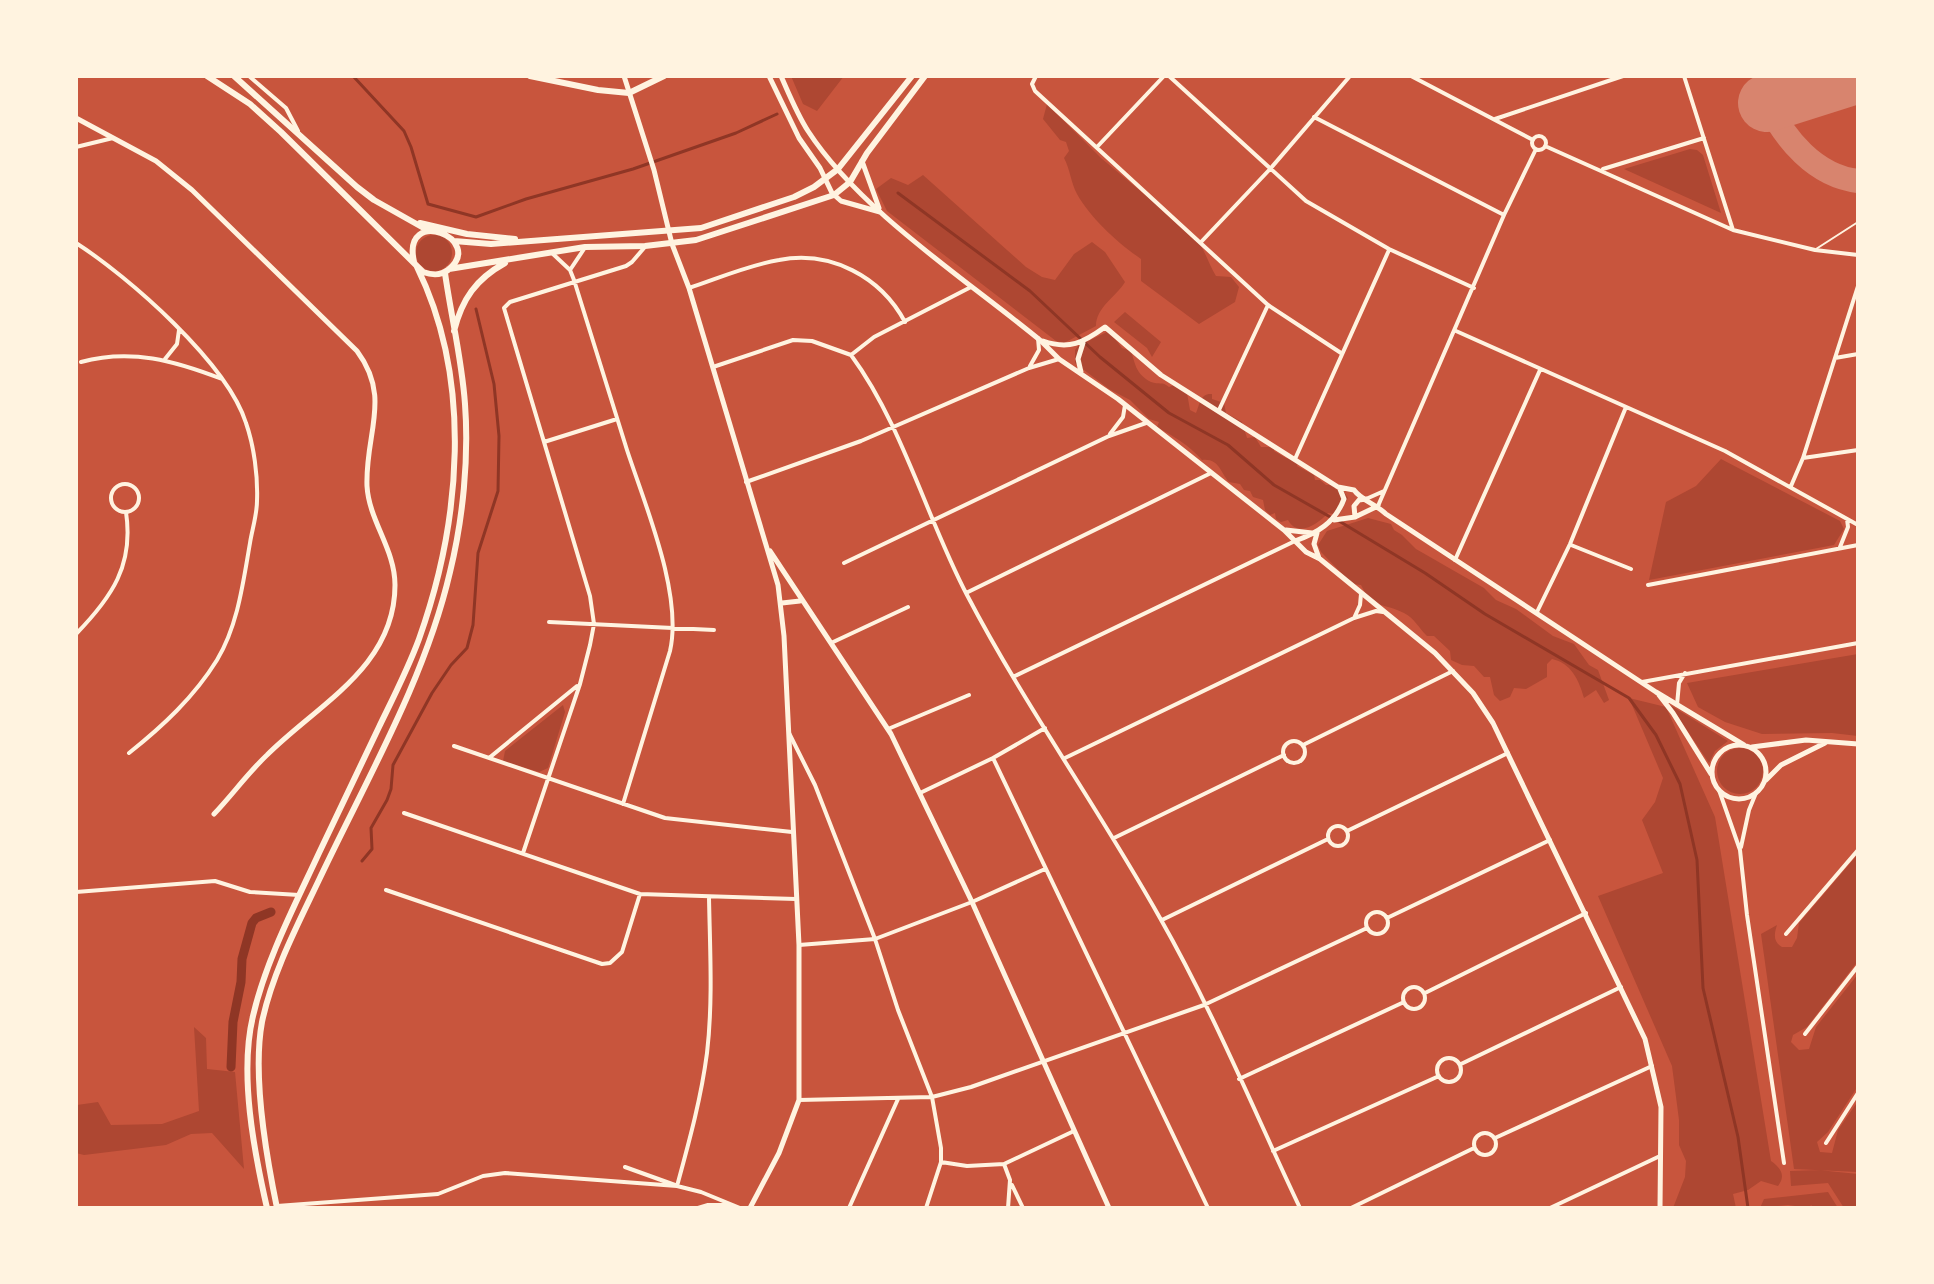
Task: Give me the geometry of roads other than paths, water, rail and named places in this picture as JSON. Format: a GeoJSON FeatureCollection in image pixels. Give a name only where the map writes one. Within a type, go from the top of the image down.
{"type":"FeatureCollection","features":[{"type":"Feature","properties":{"kind":"main road"},"geometry":{"type":"LineString","coordinates":[[207,76],[250,104],[430,275],[585,247],[672,244],[724,232],[834,195],[850,182],[862,160],[925,76]]}},
{"type":"Feature","properties":{"kind":"main road"},"geometry":{"type":"LineString","coordinates":[[234,76],[374,200],[429,231],[443,232],[454,241],[491,244],[713,225],[794,197],[838,169],[912,76]]}},
{"type":"Feature","properties":{"kind":"main road"},"geometry":{"type":"LineString","coordinates":[[530,76],[629,93],[664,76]]}},
{"type":"Feature","properties":{"kind":"main road"},"geometry":{"type":"LineString","coordinates":[[415,221],[467,234],[523,240]]}},
{"type":"Feature","properties":{"kind":"main road"},"geometry":{"type":"LineString","coordinates":[[267,1208],[249,1091],[250,1037],[260,993],[299,895],[419,640],[442,557],[453,470],[454,396],[450,365],[433,298],[416,264],[413,246],[429,231]]}},
{"type":"Feature","properties":{"kind":"main road"},"geometry":{"type":"LineString","coordinates":[[277,1207],[263,1117],[259,1066],[262,1022],[279,968],[416,674],[443,599],[457,539],[465,449],[465,405],[453,335],[447,271],[456,256],[454,241]]}},
{"type":"Feature","properties":{"kind":"main road"},"geometry":{"type":"LineString","coordinates":[[453,335],[465,298],[489,273],[515,258]]}},
{"type":"Feature","properties":{"kind":"street"},"geometry":{"type":"LineString","coordinates":[[249,76],[286,108],[298,131]]}},
{"type":"Feature","properties":{"kind":"street"},"geometry":{"type":"LineString","coordinates":[[624,76],[782,603],[799,945],[799,1100],[779,1153],[750,1208]]}},
{"type":"Feature","properties":{"kind":"street"},"geometry":{"type":"LineString","coordinates":[[769,76],[799,138],[834,195],[841,201],[881,212]]}},
{"type":"Feature","properties":{"kind":"street"},"geometry":{"type":"LineString","coordinates":[[781,76],[807,130],[838,169],[881,212],[1040,339],[1059,359],[1147,422],[1435,653],[1488,712],[1645,1039],[1661,1107],[1660,1208]]}},
{"type":"Feature","properties":{"kind":"street"},"geometry":{"type":"LineString","coordinates":[[1036,76],[1033,88],[1268,305],[1341,353]]}},
{"type":"Feature","properties":{"kind":"street"},"geometry":{"type":"LineString","coordinates":[[1097,147],[1166,76],[1306,201],[1389,249],[1474,288]]}},
{"type":"Feature","properties":{"kind":"street"},"geometry":{"type":"LineString","coordinates":[[1202,241],[1271,168],[1350,76]]}},
{"type":"Feature","properties":{"kind":"street"},"geometry":{"type":"LineString","coordinates":[[1336,518],[1355,517],[1375,508],[1536,149],[1533,140],[1411,76]]}},
{"type":"Feature","properties":{"kind":"street"},"geometry":{"type":"LineString","coordinates":[[1495,119],[1623,76]]}},
{"type":"Feature","properties":{"kind":"street"},"geometry":{"type":"LineString","coordinates":[[1684,76],[1733,230]]}},
{"type":"Feature","properties":{"kind":"street"},"geometry":{"type":"LineString","coordinates":[[1314,117],[1504,215]]}},
{"type":"Feature","properties":{"kind":"street"},"geometry":{"type":"LineString","coordinates":[[76,118],[156,161],[192,190],[357,351],[375,381],[376,400],[367,487],[370,508],[394,570],[392,608],[386,629],[372,656],[351,684],[266,756],[214,814]]}},
{"type":"Feature","properties":{"kind":"street"},"geometry":{"type":"LineString","coordinates":[[1533,140],[1541,136],[1545,146]]}},
{"type":"Feature","properties":{"kind":"street"},"geometry":{"type":"LineString","coordinates":[[76,147],[115,138]]}},
{"type":"Feature","properties":{"kind":"street"},"geometry":{"type":"LineString","coordinates":[[1600,170],[1704,138]]}},
{"type":"Feature","properties":{"kind":"street"},"geometry":{"type":"LineString","coordinates":[[1536,149],[1545,146],[1733,230],[1815,250],[1858,255]]}},
{"type":"Feature","properties":{"kind":"street"},"geometry":{"type":"LineString","coordinates":[[862,160],[881,212]]}},
{"type":"Feature","properties":{"kind":"street"},"geometry":{"type":"LineString","coordinates":[[76,243],[132,283],[224,380],[246,422],[254,457],[257,502],[235,621],[218,658],[192,695],[129,753]]}},
{"type":"Feature","properties":{"kind":"street"},"geometry":{"type":"LineString","coordinates":[[523,853],[580,684],[594,624],[590,596],[505,305],[574,280],[626,266],[645,246]]}},
{"type":"Feature","properties":{"kind":"street"},"geometry":{"type":"LineString","coordinates":[[570,270],[585,247]]}},
{"type":"Feature","properties":{"kind":"street"},"geometry":{"type":"LineString","coordinates":[[1295,459],[1389,249]]}},
{"type":"Feature","properties":{"kind":"street"},"geometry":{"type":"LineString","coordinates":[[551,252],[570,270],[574,280],[661,558],[672,604],[674,629],[670,651],[623,804]]}},
{"type":"Feature","properties":{"kind":"street"},"geometry":{"type":"LineString","coordinates":[[689,288],[782,259],[818,260],[849,267],[872,281],[895,302],[905,322]]}},
{"type":"Feature","properties":{"kind":"street"},"geometry":{"type":"LineString","coordinates":[[851,355],[874,337],[974,286]]}},
{"type":"Feature","properties":{"kind":"street"},"geometry":{"type":"LineString","coordinates":[[1791,486],[1803,458],[1858,286]]}},
{"type":"Feature","properties":{"kind":"street"},"geometry":{"type":"LineString","coordinates":[[1219,410],[1268,305]]}},
{"type":"Feature","properties":{"kind":"street"},"geometry":{"type":"LineString","coordinates":[[1040,339],[1064,346],[1083,342],[1105,327],[1161,375],[1338,487],[1354,490],[1375,508],[1656,692],[1744,745],[1751,747],[1783,741],[1858,744]]}},
{"type":"Feature","properties":{"kind":"street"},"geometry":{"type":"LineString","coordinates":[[165,359],[177,344],[179,330]]}},
{"type":"Feature","properties":{"kind":"street"},"geometry":{"type":"LineString","coordinates":[[1456,331],[1725,451],[1858,525]]}},
{"type":"Feature","properties":{"kind":"street"},"geometry":{"type":"LineString","coordinates":[[1029,368],[1039,350],[1040,339]]}},
{"type":"Feature","properties":{"kind":"street"},"geometry":{"type":"LineString","coordinates":[[711,368],[793,340],[812,341],[851,355],[871,386],[966,593],[1013,677],[1162,920],[1300,1208]]}},
{"type":"Feature","properties":{"kind":"street"},"geometry":{"type":"LineString","coordinates":[[1082,373],[1078,359],[1083,342]]}},
{"type":"Feature","properties":{"kind":"street"},"geometry":{"type":"LineString","coordinates":[[1835,358],[1858,354]]}},
{"type":"Feature","properties":{"kind":"street"},"geometry":{"type":"LineString","coordinates":[[81,362],[103,356],[129,355],[165,359],[224,380]]}},
{"type":"Feature","properties":{"kind":"street"},"geometry":{"type":"LineString","coordinates":[[746,482],[839,450],[1029,368],[1059,359]]}},
{"type":"Feature","properties":{"kind":"street"},"geometry":{"type":"LineString","coordinates":[[1455,560],[1540,370]]}},
{"type":"Feature","properties":{"kind":"street"},"geometry":{"type":"LineString","coordinates":[[1109,436],[1122,420],[1125,405]]}},
{"type":"Feature","properties":{"kind":"street"},"geometry":{"type":"LineString","coordinates":[[1537,612],[1570,544],[1626,407]]}},
{"type":"Feature","properties":{"kind":"street"},"geometry":{"type":"LineString","coordinates":[[544,442],[617,419]]}},
{"type":"Feature","properties":{"kind":"street"},"geometry":{"type":"LineString","coordinates":[[844,563],[1109,436],[1147,422]]}},
{"type":"Feature","properties":{"kind":"street"},"geometry":{"type":"LineString","coordinates":[[1803,458],[1858,450]]}},
{"type":"Feature","properties":{"kind":"street"},"geometry":{"type":"LineString","coordinates":[[966,593],[1212,473]]}},
{"type":"Feature","properties":{"kind":"street"},"geometry":{"type":"LineString","coordinates":[[126,484],[134,488],[138,496],[136,505],[126,512],[114,507],[111,499],[114,490],[126,484]]}},
{"type":"Feature","properties":{"kind":"street"},"geometry":{"type":"LineString","coordinates":[[1013,677],[1317,532],[1336,518],[1344,499],[1338,487]]}},
{"type":"Feature","properties":{"kind":"street"},"geometry":{"type":"LineString","coordinates":[[1355,517],[1354,506],[1359,500],[1384,491]]}},
{"type":"Feature","properties":{"kind":"street"},"geometry":{"type":"LineString","coordinates":[[76,634],[108,597],[119,578],[127,558],[129,532],[126,512]]}},
{"type":"Feature","properties":{"kind":"street"},"geometry":{"type":"LineString","coordinates":[[1840,547],[1848,527],[1847,519]]}},
{"type":"Feature","properties":{"kind":"street"},"geometry":{"type":"LineString","coordinates":[[1284,530],[1317,532]]}},
{"type":"Feature","properties":{"kind":"street"},"geometry":{"type":"LineString","coordinates":[[1317,532],[1314,544],[1320,559]]}},
{"type":"Feature","properties":{"kind":"street"},"geometry":{"type":"LineString","coordinates":[[766,544],[888,729],[972,902],[1109,1208]]}},
{"type":"Feature","properties":{"kind":"street"},"geometry":{"type":"LineString","coordinates":[[1570,544],[1631,569]]}},
{"type":"Feature","properties":{"kind":"street"},"geometry":{"type":"LineString","coordinates":[[1648,585],[1858,545]]}},
{"type":"Feature","properties":{"kind":"street"},"geometry":{"type":"LineString","coordinates":[[1354,618],[1361,594]]}},
{"type":"Feature","properties":{"kind":"street"},"geometry":{"type":"LineString","coordinates":[[782,603],[801,601]]}},
{"type":"Feature","properties":{"kind":"street"},"geometry":{"type":"LineString","coordinates":[[831,643],[908,607]]}},
{"type":"Feature","properties":{"kind":"street"},"geometry":{"type":"LineString","coordinates":[[1065,758],[1354,618],[1383,612]]}},
{"type":"Feature","properties":{"kind":"street"},"geometry":{"type":"LineString","coordinates":[[549,622],[714,630]]}},
{"type":"Feature","properties":{"kind":"street"},"geometry":{"type":"LineString","coordinates":[[1642,682],[1858,643]]}},
{"type":"Feature","properties":{"kind":"street"},"geometry":{"type":"LineString","coordinates":[[1303,745],[1453,671]]}},
{"type":"Feature","properties":{"kind":"street"},"geometry":{"type":"LineString","coordinates":[[1677,705],[1679,683],[1685,673]]}},
{"type":"Feature","properties":{"kind":"street"},"geometry":{"type":"LineString","coordinates":[[489,758],[580,684]]}},
{"type":"Feature","properties":{"kind":"street"},"geometry":{"type":"LineString","coordinates":[[1656,692],[1673,713],[1719,790],[1740,850],[1784,1163]]}},
{"type":"Feature","properties":{"kind":"street"},"geometry":{"type":"LineString","coordinates":[[888,729],[969,695]]}},
{"type":"Feature","properties":{"kind":"street"},"geometry":{"type":"LineString","coordinates":[[920,793],[993,758],[1045,728]]}},
{"type":"Feature","properties":{"kind":"street"},"geometry":{"type":"LineString","coordinates":[[788,731],[815,785],[932,1097],[941,1162],[926,1208]]}},
{"type":"Feature","properties":{"kind":"street"},"geometry":{"type":"LineString","coordinates":[[1291,741],[1303,745],[1304,756],[1299,762],[1292,763],[1284,755],[1284,748],[1291,741]]}},
{"type":"Feature","properties":{"kind":"street"},"geometry":{"type":"LineString","coordinates":[[1740,850],[1749,810],[1764,783],[1781,765],[1826,743]]}},
{"type":"Feature","properties":{"kind":"street"},"geometry":{"type":"LineString","coordinates":[[1712,777],[1720,752],[1727,747],[1744,745]]}},
{"type":"Feature","properties":{"kind":"street"},"geometry":{"type":"LineString","coordinates":[[454,746],[665,818],[792,832]]}},
{"type":"Feature","properties":{"kind":"street"},"geometry":{"type":"LineString","coordinates":[[1751,747],[1765,762],[1764,783]]}},
{"type":"Feature","properties":{"kind":"street"},"geometry":{"type":"LineString","coordinates":[[1347,831],[1508,753]]}},
{"type":"Feature","properties":{"kind":"street"},"geometry":{"type":"LineString","coordinates":[[1114,838],[1284,755]]}},
{"type":"Feature","properties":{"kind":"street"},"geometry":{"type":"LineString","coordinates":[[993,758],[1208,1208]]}},
{"type":"Feature","properties":{"kind":"street"},"geometry":{"type":"LineString","coordinates":[[1719,790],[1741,799],[1756,793]]}},
{"type":"Feature","properties":{"kind":"street"},"geometry":{"type":"LineString","coordinates":[[404,813],[640,894],[796,899]]}},
{"type":"Feature","properties":{"kind":"street"},"geometry":{"type":"LineString","coordinates":[[1335,826],[1342,826],[1347,831],[1348,837],[1342,845],[1335,845],[1328,839],[1330,829],[1335,826]]}},
{"type":"Feature","properties":{"kind":"street"},"geometry":{"type":"LineString","coordinates":[[1162,920],[1328,839]]}},
{"type":"Feature","properties":{"kind":"street"},"geometry":{"type":"LineString","coordinates":[[1387,918],[1550,840]]}},
{"type":"Feature","properties":{"kind":"street"},"geometry":{"type":"LineString","coordinates":[[1786,934],[1858,850]]}},
{"type":"Feature","properties":{"kind":"street"},"geometry":{"type":"LineString","coordinates":[[799,945],[875,939],[972,902],[1045,869]]}},
{"type":"Feature","properties":{"kind":"street"},"geometry":{"type":"LineString","coordinates":[[76,892],[215,881],[250,892],[299,895]]}},
{"type":"Feature","properties":{"kind":"street"},"geometry":{"type":"LineString","coordinates":[[386,890],[602,964],[610,963],[622,952],[640,894]]}},
{"type":"Feature","properties":{"kind":"street"},"geometry":{"type":"LineString","coordinates":[[677,1186],[696,1120],[707,1053],[711,986],[709,898]]}},
{"type":"Feature","properties":{"kind":"street"},"geometry":{"type":"LineString","coordinates":[[1378,912],[1387,918],[1389,925],[1382,934],[1372,934],[1367,928],[1366,921],[1370,914],[1378,912]]}},
{"type":"Feature","properties":{"kind":"street"},"geometry":{"type":"LineString","coordinates":[[1425,993],[1586,913]]}},
{"type":"Feature","properties":{"kind":"street"},"geometry":{"type":"LineString","coordinates":[[799,1100],[932,1097],[971,1087],[1204,1005],[1367,928]]}},
{"type":"Feature","properties":{"kind":"street"},"geometry":{"type":"LineString","coordinates":[[1805,1034],[1858,966]]}},
{"type":"Feature","properties":{"kind":"street"},"geometry":{"type":"LineString","coordinates":[[1412,986],[1419,987],[1425,993],[1425,1000],[1419,1008],[1408,1007],[1404,1002],[1405,991],[1412,986]]}},
{"type":"Feature","properties":{"kind":"street"},"geometry":{"type":"LineString","coordinates":[[1461,1064],[1622,986]]}},
{"type":"Feature","properties":{"kind":"street"},"geometry":{"type":"LineString","coordinates":[[1239,1079],[1404,1002]]}},
{"type":"Feature","properties":{"kind":"street"},"geometry":{"type":"LineString","coordinates":[[1451,1057],[1461,1064],[1462,1072],[1453,1082],[1439,1076],[1437,1068],[1444,1059],[1451,1057]]}},
{"type":"Feature","properties":{"kind":"street"},"geometry":{"type":"LineString","coordinates":[[1495,1138],[1653,1066]]}},
{"type":"Feature","properties":{"kind":"street"},"geometry":{"type":"LineString","coordinates":[[1273,1151],[1439,1076]]}},
{"type":"Feature","properties":{"kind":"street"},"geometry":{"type":"LineString","coordinates":[[1826,1143],[1858,1093]]}},
{"type":"Feature","properties":{"kind":"street"},"geometry":{"type":"LineString","coordinates":[[849,1208],[898,1099]]}},
{"type":"Feature","properties":{"kind":"street"},"geometry":{"type":"LineString","coordinates":[[941,1162],[967,1166],[1004,1164],[1074,1131]]}},
{"type":"Feature","properties":{"kind":"street"},"geometry":{"type":"LineString","coordinates":[[1474,1148],[1476,1138],[1482,1133],[1495,1138]]}},
{"type":"Feature","properties":{"kind":"street"},"geometry":{"type":"LineString","coordinates":[[1474,1148],[1479,1154],[1490,1155],[1495,1149],[1495,1138]]}},
{"type":"Feature","properties":{"kind":"street"},"geometry":{"type":"LineString","coordinates":[[1351,1208],[1474,1148]]}},
{"type":"Feature","properties":{"kind":"street"},"geometry":{"type":"LineString","coordinates":[[1550,1208],[1662,1155]]}},
{"type":"Feature","properties":{"kind":"street"},"geometry":{"type":"LineString","coordinates":[[1004,1164],[1023,1208]]}},
{"type":"Feature","properties":{"kind":"street"},"geometry":{"type":"LineString","coordinates":[[625,1167],[740,1208]]}},
{"type":"Feature","properties":{"kind":"street"},"geometry":{"type":"LineString","coordinates":[[277,1207],[438,1194],[483,1176],[505,1173],[677,1186]]}},
{"type":"Feature","properties":{"kind":"street"},"geometry":{"type":"LineString","coordinates":[[1008,1208],[1010,1180]]}},
{"type":"Feature","properties":{"kind":"street"},"geometry":{"type":"LineString","coordinates":[[698,1208],[733,1205]]}},
{"type":"Feature","properties":{"kind":"lane"},"geometry":{"type":"LineString","coordinates":[[1815,250],[1858,222]]}},
{"type":"Feature","properties":{"kind":"waterway"},"geometry":{"type":"LineString","coordinates":[[353,76],[404,131],[428,204],[476,217],[526,199],[633,169],[736,133],[777,114]]}},
{"type":"Feature","properties":{"kind":"waterway"},"geometry":{"type":"LineString","coordinates":[[898,193],[1030,291],[1100,357],[1169,413],[1228,445],[1274,485],[1332,518]]}},
{"type":"Feature","properties":{"kind":"waterway"},"geometry":{"type":"LineString","coordinates":[[362,861],[372,849],[371,828],[391,789],[393,765],[432,693],[467,648],[473,625],[478,553],[498,491],[499,436],[494,384],[476,309]]}},
{"type":"Feature","properties":{"kind":"waterway"},"geometry":{"type":"LineString","coordinates":[[1339,521],[1485,614],[1629,698],[1656,735],[1680,784],[1697,860],[1703,988],[1738,1137],[1748,1208]]}},
{"type":"Feature","properties":{"kind":"waterway"},"geometry":{"type":"LineString","coordinates":[[231,1067],[233,1022],[242,959],[252,923],[271,912]]}}]}
